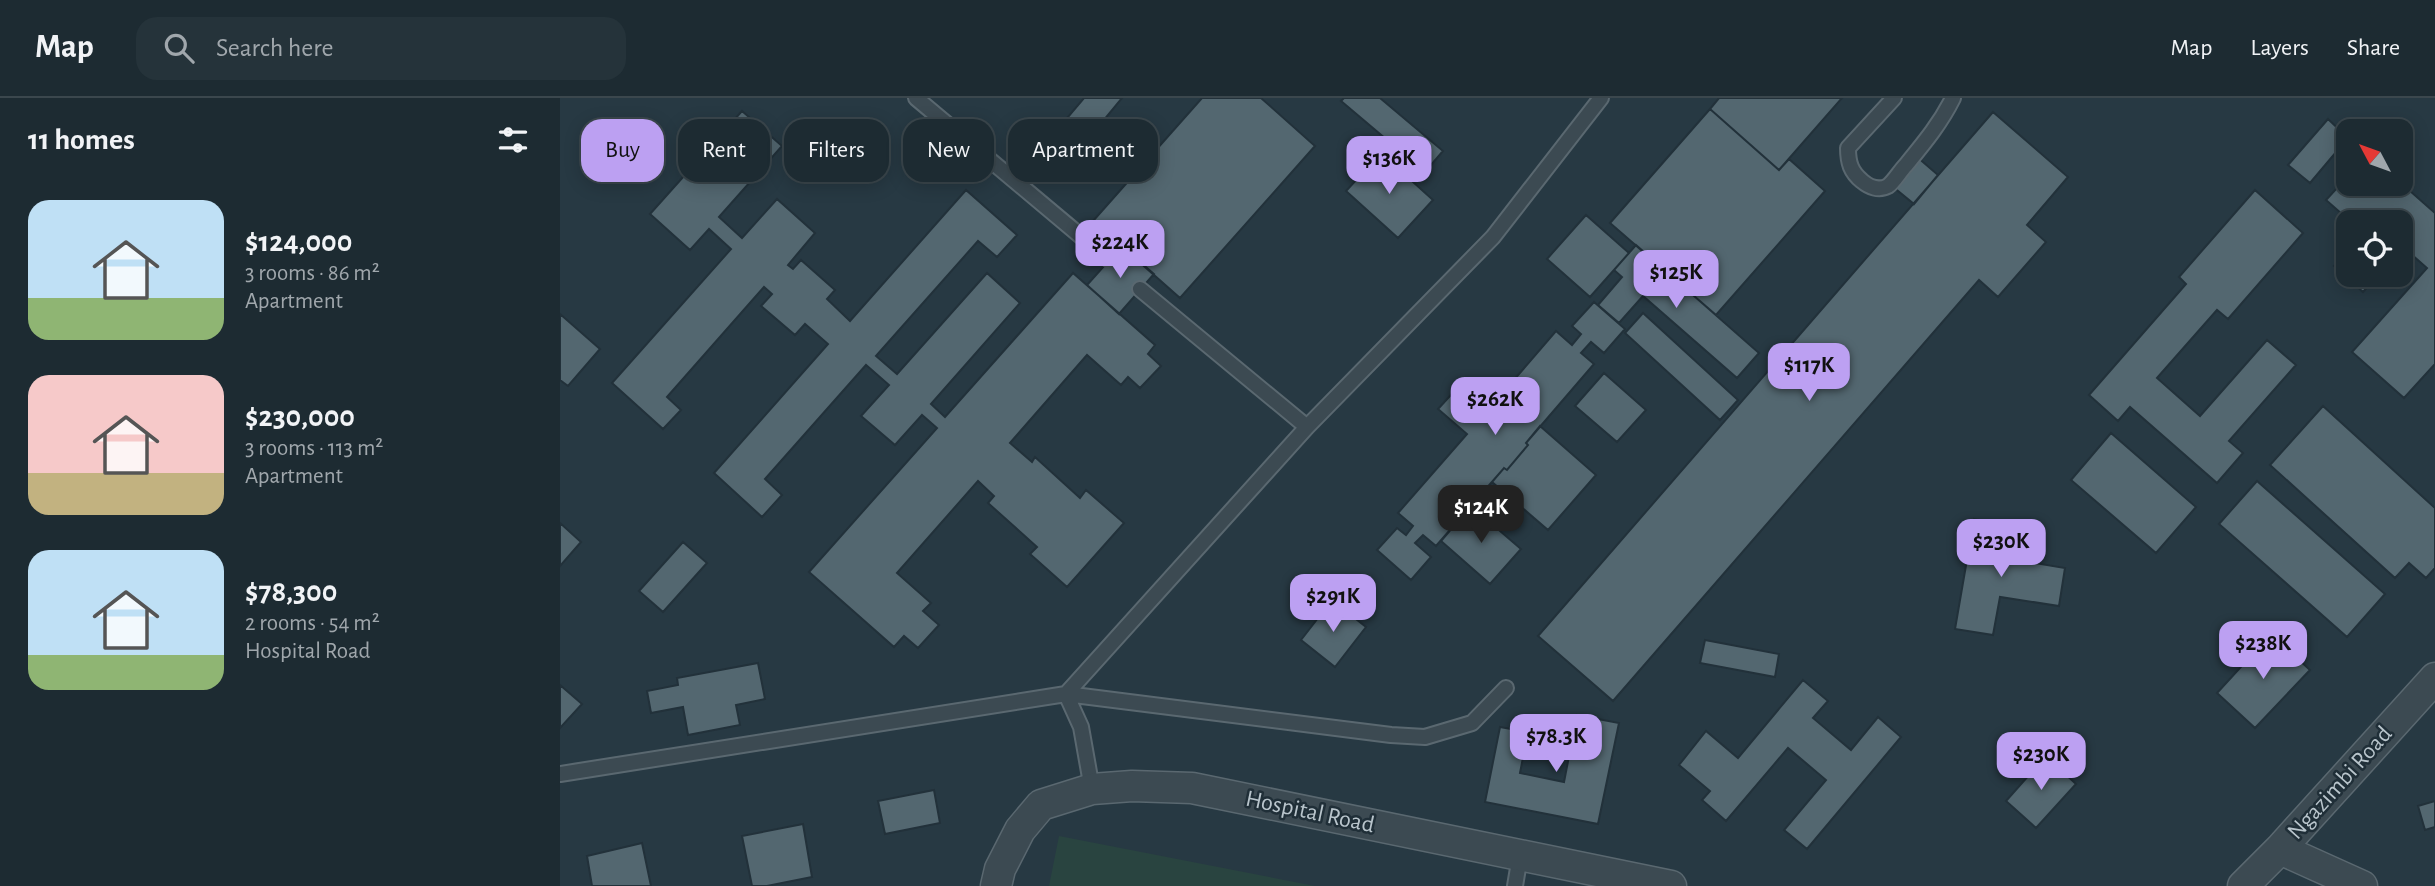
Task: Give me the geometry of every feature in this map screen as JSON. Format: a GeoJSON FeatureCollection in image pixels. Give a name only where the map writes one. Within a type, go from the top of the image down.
{"type":"FeatureCollection","features":[{"type":"Feature","properties":{"kind":"street","name":"Ngazimbi Road"},"geometry":{"type":"LineString","coordinates":[[2243,886],[2435,678]]}},
{"type":"Feature","properties":{"kind":"street","name":"Hospital Road"},"geometry":{"type":"LineString","coordinates":[[996,886],[1000,869],[1020,830],[1041,805],[1091,789],[1132,786],[1192,788],[1671,886]]}},
{"type":"Feature","properties":{"kind":"street"},"geometry":{"type":"LineString","coordinates":[[2280,849],[2362,886]]}},
{"type":"Feature","properties":{"kind":"lane"},"geometry":{"type":"LineString","coordinates":[[916,98],[1108,259]]}},
{"type":"Feature","properties":{"kind":"lane"},"geometry":{"type":"LineString","coordinates":[[1066,694],[1307,427],[1493,237],[1601,98]]}},
{"type":"Feature","properties":{"kind":"lane"},"geometry":{"type":"LineString","coordinates":[[1894,98],[1848,148],[1852,173],[1869,187],[1889,185],[1938,127],[1953,98]]}},
{"type":"Feature","properties":{"kind":"lane"},"geometry":{"type":"LineString","coordinates":[[1140,289],[1307,427]]}},
{"type":"Feature","properties":{"kind":"lane"},"geometry":{"type":"LineString","coordinates":[[560,774],[1066,694],[1425,737],[1472,723],[1506,688]]}},
{"type":"Feature","properties":{"kind":"lane"},"geometry":{"type":"LineString","coordinates":[[1066,694],[1081,727],[1091,789]]}},
{"type":"Feature","properties":{"kind":"lane"},"geometry":{"type":"LineString","coordinates":[[1515,886],[1520,856]]}},
{"type":"Feature","properties":{"kind":"green space"},"geometry":{"type":"Polygon","coordinates":[[[1059,836],[1315,886],[1049,886],[1059,836]]]}},
{"type":"Feature","properties":{"kind":"building"},"geometry":{"type":"Polygon","coordinates":[[[1084,98],[1122,98],[1105,119],[1066,119],[1084,98]]]}},
{"type":"Feature","properties":{"kind":"building"},"geometry":{"type":"Polygon","coordinates":[[[1202,98],[1261,98],[1315,146],[1180,298],[1093,221],[1128,182],[1158,182],[1158,148],[1202,98]]]}},
{"type":"Feature","properties":{"kind":"building"},"geometry":{"type":"Polygon","coordinates":[[[1344,98],[1380,98],[1443,151],[1425,172],[1341,101],[1344,98]]]}},
{"type":"Feature","properties":{"kind":"building"},"geometry":{"type":"Polygon","coordinates":[[[1719,98],[1842,98],[1779,170],[1710,109],[1719,98]]]}},
{"type":"Feature","properties":{"kind":"building"},"geometry":{"type":"Polygon","coordinates":[[[1710,109],[1779,170],[1789,159],[1825,191],[1716,315],[1610,223],[1710,109]]]}},
{"type":"Feature","properties":{"kind":"building"},"geometry":{"type":"Polygon","coordinates":[[[742,111],[751,119],[735,119],[742,111]]]}},
{"type":"Feature","properties":{"kind":"building"},"geometry":{"type":"Polygon","coordinates":[[[1993,112],[2068,177],[2027,225],[2046,242],[1998,297],[1979,280],[1613,701],[1538,636],[1993,112]]]}},
{"type":"Feature","properties":{"kind":"building"},"geometry":{"type":"Polygon","coordinates":[[[2328,119],[2336,127],[2336,152],[2310,183],[2288,165],[2328,119]]]}},
{"type":"Feature","properties":{"kind":"building"},"geometry":{"type":"Polygon","coordinates":[[[770,136],[782,146],[770,160],[770,136]]]}},
{"type":"Feature","properties":{"kind":"building"},"geometry":{"type":"Polygon","coordinates":[[[1381,153],[1433,200],[1398,238],[1346,191],[1381,153]]]}},
{"type":"Feature","properties":{"kind":"building"},"geometry":{"type":"Polygon","coordinates":[[[1916,156],[1938,175],[1914,204],[1892,186],[1916,156]]]}},
{"type":"Feature","properties":{"kind":"building"},"geometry":{"type":"Polygon","coordinates":[[[679,182],[750,182],[719,217],[742,238],[777,199],[815,233],[788,265],[793,269],[801,260],[835,290],[827,299],[850,321],[966,190],[1017,235],[997,257],[978,241],[876,356],[897,374],[987,273],[1020,303],[931,404],[945,417],[1073,273],[1155,345],[1148,354],[1161,366],[1140,388],[1128,377],[1121,385],[1087,355],[1010,443],[1032,462],[1035,457],[1080,498],[1086,490],[1124,523],[1067,587],[1030,554],[1037,547],[988,503],[994,496],[978,481],[897,573],[931,603],[923,611],[939,625],[918,648],[904,636],[894,647],[809,572],[937,428],[922,415],[895,445],[861,416],[889,385],[866,365],[765,479],[782,495],[762,517],[714,473],[828,344],[805,324],[795,335],[761,306],[772,294],[764,287],[667,397],[681,410],[663,429],[612,383],[731,249],[709,229],[690,250],[650,214],[679,182]]]}},
{"type":"Feature","properties":{"kind":"building"},"geometry":{"type":"Polygon","coordinates":[[[2336,189],[2336,196],[2413,196],[2413,194],[2435,213],[2435,364],[2404,398],[2352,352],[2410,287],[2413,287],[2427,268],[2413,256],[2413,210],[2337,210],[2326,200],[2336,189]]]}},
{"type":"Feature","properties":{"kind":"building"},"geometry":{"type":"Polygon","coordinates":[[[2255,190],[2303,233],[2228,319],[2217,310],[2157,378],[2200,416],[2267,340],[2296,365],[2229,441],[2243,453],[2217,483],[2130,407],[2118,421],[2089,395],[2186,284],[2179,277],[2255,190]]]}},
{"type":"Feature","properties":{"kind":"building"},"geometry":{"type":"Polygon","coordinates":[[[1586,215],[1629,253],[1590,297],[1547,259],[1586,215]]]}},
{"type":"Feature","properties":{"kind":"building"},"geometry":{"type":"Polygon","coordinates":[[[1636,245],[1759,353],[1737,378],[1643,296],[1619,323],[1598,305],[1622,277],[1614,270],[1636,245]]]}},
{"type":"Feature","properties":{"kind":"building"},"geometry":{"type":"Polygon","coordinates":[[[1122,246],[1154,274],[1119,314],[1087,285],[1122,246]]]}},
{"type":"Feature","properties":{"kind":"building"},"geometry":{"type":"Polygon","coordinates":[[[1594,302],[1625,329],[1604,353],[1591,342],[1581,353],[1594,364],[1526,443],[1528,445],[1507,470],[1504,468],[1436,546],[1423,535],[1415,543],[1431,557],[1411,580],[1377,550],[1397,528],[1406,535],[1413,526],[1398,513],[1467,434],[1438,409],[1460,385],[1488,410],[1556,331],[1572,345],[1581,334],[1572,326],[1594,302]]]}},
{"type":"Feature","properties":{"kind":"building"},"geometry":{"type":"Polygon","coordinates":[[[1643,313],[1738,400],[1720,420],[1625,333],[1643,313]]]}},
{"type":"Feature","properties":{"kind":"building"},"geometry":{"type":"Polygon","coordinates":[[[560,314],[600,349],[568,386],[560,380],[560,314]]]}},
{"type":"Feature","properties":{"kind":"building"},"geometry":{"type":"Polygon","coordinates":[[[1604,373],[1646,410],[1617,442],[1575,406],[1604,373]]]}},
{"type":"Feature","properties":{"kind":"building"},"geometry":{"type":"Polygon","coordinates":[[[2323,406],[2435,508],[2435,568],[2426,578],[2409,563],[2395,578],[2270,465],[2323,406]]]}},
{"type":"Feature","properties":{"kind":"building"},"geometry":{"type":"Polygon","coordinates":[[[1540,426],[1596,475],[1548,530],[1492,482],[1504,468],[1507,470],[1540,426]]]}},
{"type":"Feature","properties":{"kind":"building"},"geometry":{"type":"Polygon","coordinates":[[[2111,433],[2196,507],[2156,553],[2071,480],[2111,433]]]}},
{"type":"Feature","properties":{"kind":"building"},"geometry":{"type":"Polygon","coordinates":[[[2257,481],[2385,594],[2347,637],[2219,524],[2257,481]]]}},
{"type":"Feature","properties":{"kind":"building"},"geometry":{"type":"Polygon","coordinates":[[[1471,506],[1521,549],[1490,584],[1441,541],[1471,506]]]}},
{"type":"Feature","properties":{"kind":"building"},"geometry":{"type":"Polygon","coordinates":[[[1974,519],[2012,526],[2006,558],[2065,568],[2059,606],[2000,597],[1993,635],[1955,629],[1974,519]]]}},
{"type":"Feature","properties":{"kind":"building"},"geometry":{"type":"Polygon","coordinates":[[[560,523],[581,542],[560,566],[560,523]]]}},
{"type":"Feature","properties":{"kind":"building"},"geometry":{"type":"Polygon","coordinates":[[[683,542],[707,563],[663,612],[639,591],[683,542]]]}},
{"type":"Feature","properties":{"kind":"building"},"geometry":{"type":"Polygon","coordinates":[[[1332,600],[1366,627],[1335,667],[1301,640],[1332,600]]]}},
{"type":"Feature","properties":{"kind":"building"},"geometry":{"type":"Polygon","coordinates":[[[2271,634],[2310,670],[2255,728],[2217,693],[2271,634]]]}},
{"type":"Feature","properties":{"kind":"building"},"geometry":{"type":"Polygon","coordinates":[[[1705,640],[1779,654],[1775,677],[1700,663],[1705,640]]]}},
{"type":"Feature","properties":{"kind":"building"},"geometry":{"type":"Polygon","coordinates":[[[758,663],[765,699],[736,705],[740,725],[688,735],[683,707],[651,713],[647,691],[678,685],[677,678],[758,663]]]}},
{"type":"Feature","properties":{"kind":"building"},"geometry":{"type":"Polygon","coordinates":[[[1803,680],[1828,701],[1813,718],[1851,750],[1878,717],[1901,737],[1807,849],[1784,830],[1826,780],[1788,748],[1726,821],[1702,800],[1710,791],[1679,765],[1706,731],[1738,758],[1803,680]]]}},
{"type":"Feature","properties":{"kind":"building"},"geometry":{"type":"Polygon","coordinates":[[[560,685],[582,704],[560,728],[560,685]]]}},
{"type":"Feature","properties":{"kind":"building"},"geometry":{"type":"Polygon","coordinates":[[[1577,715],[1619,723],[1598,824],[1485,802],[1500,727],[1528,732],[1520,773],[1564,782],[1577,715]]]}},
{"type":"Feature","properties":{"kind":"building"},"geometry":{"type":"Polygon","coordinates":[[[2046,756],[2076,784],[2036,828],[2006,801],[2046,756]]]}},
{"type":"Feature","properties":{"kind":"building"},"geometry":{"type":"Polygon","coordinates":[[[934,790],[940,823],[885,834],[878,801],[934,790]]]}},
{"type":"Feature","properties":{"kind":"building"},"geometry":{"type":"Polygon","coordinates":[[[2435,801],[2435,827],[2425,830],[2418,806],[2435,801]]]}},
{"type":"Feature","properties":{"kind":"building"},"geometry":{"type":"Polygon","coordinates":[[[803,824],[812,877],[767,886],[752,886],[742,836],[803,824]]]}},
{"type":"Feature","properties":{"kind":"building"},"geometry":{"type":"Polygon","coordinates":[[[642,843],[651,886],[592,886],[587,856],[642,843]]]}}]}
